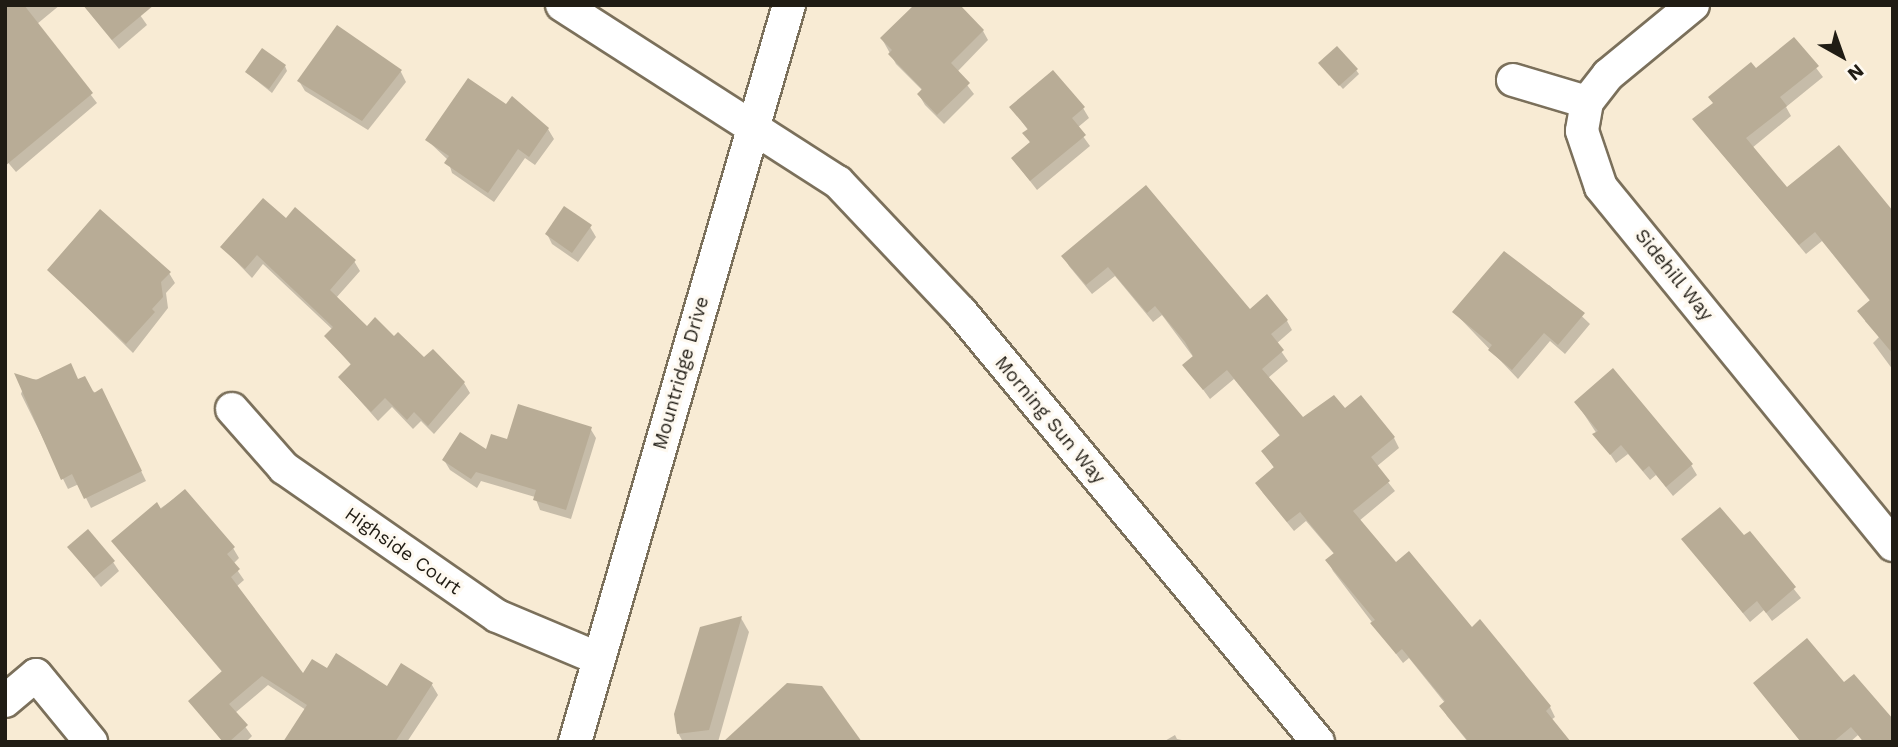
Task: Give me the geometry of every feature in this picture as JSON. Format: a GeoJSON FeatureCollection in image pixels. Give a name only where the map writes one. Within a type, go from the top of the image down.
{"type":"FeatureCollection","features":[{"type":"Feature","properties":{"kind":"street","name":"Morning Sun Way"},"geometry":{"type":"LineString","coordinates":[[562,5],[838,182],[961,312],[1318,742]]}},
{"type":"Feature","properties":{"kind":"street","name":"Mountridge Drive"},"geometry":{"type":"LineString","coordinates":[[575,742],[597,658],[789,5]]}},
{"type":"Feature","properties":{"kind":"street"},"geometry":{"type":"LineString","coordinates":[[1513,80],[1587,102],[1608,75],[1693,5]]}},
{"type":"Feature","properties":{"kind":"street","name":"Sidehill Way"},"geometry":{"type":"LineString","coordinates":[[1587,102],[1582,131],[1601,187],[1893,545]]}},
{"type":"Feature","properties":{"kind":"street","name":"Highside Court"},"geometry":{"type":"LineString","coordinates":[[232,409],[284,468],[497,616],[597,658]]}},
{"type":"Feature","properties":{"kind":"street"},"geometry":{"type":"LineString","coordinates":[[5,701],[36,675],[91,742]]}},
{"type":"Feature","properties":{"kind":"building"},"geometry":{"type":"Polygon","coordinates":[[[5,5],[24,5],[93,93],[5,166],[5,5]]]}},
{"type":"Feature","properties":{"kind":"building"},"geometry":{"type":"Polygon","coordinates":[[[83,5],[154,5],[112,40],[83,5]]]}},
{"type":"Feature","properties":{"kind":"building"},"geometry":{"type":"Polygon","coordinates":[[[914,5],[960,5],[984,30],[951,63],[970,83],[937,115],[917,94],[922,89],[888,54],[892,50],[880,38],[914,5]]]}},
{"type":"Feature","properties":{"kind":"building"},"geometry":{"type":"Polygon","coordinates":[[[337,25],[402,70],[362,121],[297,81],[337,25]]]}},
{"type":"Feature","properties":{"kind":"building"},"geometry":{"type":"Polygon","coordinates":[[[1794,37],[1819,66],[1780,97],[1787,106],[1746,138],[1787,187],[1839,145],[1893,211],[1893,354],[1857,311],[1870,300],[1815,232],[1799,245],[1692,119],[1713,103],[1708,97],[1751,62],[1756,68],[1794,37]]]}},
{"type":"Feature","properties":{"kind":"building"},"geometry":{"type":"Polygon","coordinates":[[[1337,46],[1358,69],[1339,86],[1318,63],[1337,46]]]}},
{"type":"Feature","properties":{"kind":"building"},"geometry":{"type":"Polygon","coordinates":[[[262,48],[286,65],[269,89],[245,72],[262,48]]]}},
{"type":"Feature","properties":{"kind":"building"},"geometry":{"type":"Polygon","coordinates":[[[1053,70],[1085,107],[1072,118],[1086,135],[1030,181],[1011,158],[1030,142],[1022,133],[1028,129],[1009,107],[1053,70]]]}},
{"type":"Feature","properties":{"kind":"building"},"geometry":{"type":"Polygon","coordinates":[[[468,78],[506,104],[512,96],[549,128],[529,157],[518,149],[488,193],[444,163],[449,156],[425,140],[468,78]]]}},
{"type":"Feature","properties":{"kind":"building"},"geometry":{"type":"Polygon","coordinates":[[[1146,185],[1250,309],[1267,294],[1288,320],[1271,334],[1284,350],[1262,369],[1303,417],[1334,395],[1345,408],[1361,395],[1395,437],[1371,457],[1390,481],[1353,511],[1396,562],[1409,551],[1472,627],[1480,619],[1551,706],[1546,711],[1571,742],[1469,742],[1439,706],[1445,701],[1402,649],[1396,654],[1370,623],[1375,620],[1325,560],[1334,553],[1300,512],[1287,522],[1255,483],[1274,467],[1261,451],[1280,435],[1227,370],[1203,390],[1182,365],[1193,356],[1185,342],[1155,306],[1147,313],[1108,267],[1086,285],[1061,256],[1146,185]]]}},
{"type":"Feature","properties":{"kind":"building"},"geometry":{"type":"Polygon","coordinates":[[[263,198],[286,218],[295,207],[356,260],[330,290],[367,326],[375,317],[394,336],[398,332],[424,357],[433,349],[465,382],[428,426],[414,412],[407,420],[385,398],[371,412],[338,377],[351,364],[324,336],[333,327],[257,255],[245,269],[220,247],[263,198]]]}},
{"type":"Feature","properties":{"kind":"building"},"geometry":{"type":"Polygon","coordinates":[[[564,206],[592,225],[572,253],[545,234],[564,206]]]}},
{"type":"Feature","properties":{"kind":"building"},"geometry":{"type":"Polygon","coordinates":[[[100,209],[171,272],[161,282],[163,297],[152,309],[155,312],[126,344],[47,270],[100,209]]]}},
{"type":"Feature","properties":{"kind":"building"},"geometry":{"type":"Polygon","coordinates":[[[1504,251],[1585,313],[1558,345],[1544,333],[1512,370],[1488,350],[1492,345],[1452,312],[1504,251]]]}},
{"type":"Feature","properties":{"kind":"building"},"geometry":{"type":"Polygon","coordinates":[[[71,363],[78,379],[85,376],[94,393],[102,388],[142,471],[84,499],[72,474],[61,480],[14,373],[36,380],[71,363]]]}},
{"type":"Feature","properties":{"kind":"building"},"geometry":{"type":"Polygon","coordinates":[[[1613,368],[1693,464],[1666,487],[1649,466],[1643,471],[1621,445],[1610,455],[1592,434],[1598,431],[1574,402],[1613,368]]]}},
{"type":"Feature","properties":{"kind":"building"},"geometry":{"type":"Polygon","coordinates":[[[518,404],[592,427],[566,510],[533,500],[536,490],[476,472],[471,479],[442,460],[460,432],[486,449],[491,434],[507,439],[518,404]]]}},
{"type":"Feature","properties":{"kind":"building"},"geometry":{"type":"Polygon","coordinates":[[[185,489],[235,547],[227,554],[240,569],[231,577],[303,673],[312,659],[327,668],[336,653],[387,686],[401,663],[433,683],[395,742],[283,742],[307,705],[262,676],[229,704],[248,725],[229,742],[223,742],[188,701],[222,671],[111,541],[157,502],[161,509],[185,489]]]}},
{"type":"Feature","properties":{"kind":"building"},"geometry":{"type":"Polygon","coordinates":[[[1720,507],[1744,535],[1750,531],[1796,587],[1766,613],[1757,601],[1743,613],[1681,539],[1720,507]]]}},
{"type":"Feature","properties":{"kind":"building"},"geometry":{"type":"Polygon","coordinates":[[[88,529],[115,561],[94,578],[67,547],[88,529]]]}},
{"type":"Feature","properties":{"kind":"building"},"geometry":{"type":"Polygon","coordinates":[[[742,616],[709,730],[677,734],[674,714],[700,627],[742,616]]]}},
{"type":"Feature","properties":{"kind":"building"},"geometry":{"type":"Polygon","coordinates":[[[1807,638],[1844,682],[1854,674],[1893,719],[1893,742],[1864,742],[1851,727],[1833,742],[1801,742],[1753,683],[1807,638]]]}},
{"type":"Feature","properties":{"kind":"building"},"geometry":{"type":"Polygon","coordinates":[[[787,683],[822,686],[862,742],[723,742],[787,683]]]}}]}
